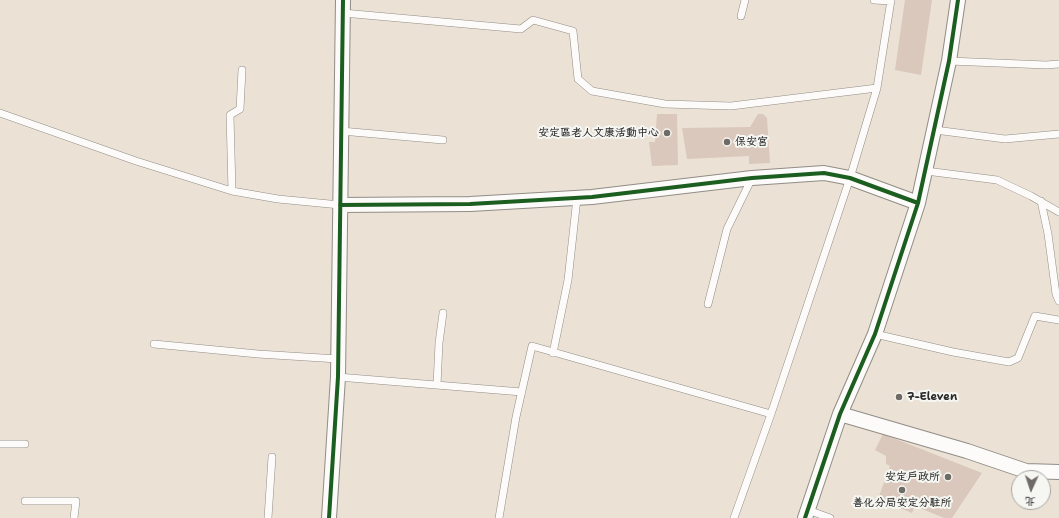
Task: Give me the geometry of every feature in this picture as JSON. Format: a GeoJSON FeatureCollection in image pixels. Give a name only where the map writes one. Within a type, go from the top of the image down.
{"type":"FeatureCollection","features":[{"type":"Feature","properties":{"kind":"street"},"geometry":{"type":"LineString","coordinates":[[806,514],[840,414],[875,334],[918,203],[949,61],[958,0]]}},
{"type":"Feature","properties":{"kind":"street"},"geometry":{"type":"LineString","coordinates":[[329,518],[338,377],[343,6]]}},
{"type":"Feature","properties":{"kind":"street"},"geometry":{"type":"LineString","coordinates":[[340,205],[470,204],[577,198],[752,178],[824,173],[850,178],[918,203]]}},
{"type":"Feature","properties":{"kind":"street"},"geometry":{"type":"LineString","coordinates":[[840,414],[967,451],[1026,471],[1059,472]]}},
{"type":"Feature","properties":{"kind":"lane"},"geometry":{"type":"LineString","coordinates":[[741,16],[745,0]]}},
{"type":"Feature","properties":{"kind":"lane"},"geometry":{"type":"LineString","coordinates":[[734,518],[771,414],[850,178],[877,88],[891,1],[874,0]]}},
{"type":"Feature","properties":{"kind":"lane"},"geometry":{"type":"LineString","coordinates":[[343,6],[521,30],[533,20],[573,31],[578,79],[592,91],[665,104],[731,106],[877,88]]}},
{"type":"Feature","properties":{"kind":"lane"},"geometry":{"type":"LineString","coordinates":[[949,61],[1046,65],[1059,64]]}},
{"type":"Feature","properties":{"kind":"lane"},"geometry":{"type":"LineString","coordinates":[[232,191],[230,115],[240,109],[242,70]]}},
{"type":"Feature","properties":{"kind":"lane"},"geometry":{"type":"LineString","coordinates":[[0,113],[136,161],[232,191],[278,199],[340,205]]}},
{"type":"Feature","properties":{"kind":"lane"},"geometry":{"type":"LineString","coordinates":[[935,130],[1005,139],[1059,134]]}},
{"type":"Feature","properties":{"kind":"lane"},"geometry":{"type":"LineString","coordinates":[[341,131],[442,140]]}},
{"type":"Feature","properties":{"kind":"lane"},"geometry":{"type":"LineString","coordinates":[[926,171],[997,180],[1041,201],[1059,212]]}},
{"type":"Feature","properties":{"kind":"lane"},"geometry":{"type":"LineString","coordinates":[[708,304],[727,229],[752,178]]}},
{"type":"Feature","properties":{"kind":"lane"},"geometry":{"type":"LineString","coordinates":[[553,353],[568,280],[577,198]]}},
{"type":"Feature","properties":{"kind":"lane"},"geometry":{"type":"LineString","coordinates":[[1041,201],[1048,234],[1056,294],[1059,301]]}},
{"type":"Feature","properties":{"kind":"lane"},"geometry":{"type":"LineString","coordinates":[[437,385],[439,343],[443,313]]}},
{"type":"Feature","properties":{"kind":"lane"},"geometry":{"type":"LineString","coordinates":[[875,334],[953,352],[1009,362],[1018,358],[1035,316],[1059,320]]}},
{"type":"Feature","properties":{"kind":"lane"},"geometry":{"type":"LineString","coordinates":[[154,344],[258,354],[338,359]]}},
{"type":"Feature","properties":{"kind":"lane"},"geometry":{"type":"LineString","coordinates":[[499,518],[516,417],[532,346],[771,414]]}},
{"type":"Feature","properties":{"kind":"lane"},"geometry":{"type":"LineString","coordinates":[[338,377],[522,392]]}},
{"type":"Feature","properties":{"kind":"lane"},"geometry":{"type":"LineString","coordinates":[[0,444],[25,444]]}},
{"type":"Feature","properties":{"kind":"lane"},"geometry":{"type":"LineString","coordinates":[[268,518],[272,457]]}},
{"type":"Feature","properties":{"kind":"lane"},"geometry":{"type":"LineString","coordinates":[[25,501],[76,500],[74,518]]}},
{"type":"Feature","properties":{"kind":"lane"},"geometry":{"type":"LineString","coordinates":[[806,514],[830,518]]}},
{"type":"Feature","properties":{"kind":"building"},"geometry":{"type":"Polygon","coordinates":[[[905,0],[932,0],[921,75],[895,70],[905,0]]]}},
{"type":"Feature","properties":{"kind":"building","name":"安定區老人文康活動中心"},"geometry":{"type":"Polygon","coordinates":[[[657,114],[677,114],[678,165],[652,166],[649,142],[655,142],[657,114]]]}},
{"type":"Feature","properties":{"kind":"building","name":"保安宮"},"geometry":{"type":"Polygon","coordinates":[[[758,114],[763,114],[767,118],[770,163],[749,164],[749,156],[687,159],[682,128],[750,127],[758,114]]]}},
{"type":"Feature","properties":{"kind":"building","name":"安定戶政所"},"geometry":{"type":"Polygon","coordinates":[[[883,434],[982,473],[952,518],[944,518],[915,506],[912,513],[878,499],[890,466],[886,464],[886,456],[875,450],[883,434]]]}},
{"type":"Feature","properties":{"kind":"cycle path"},"geometry":{"type":"LineString","coordinates":[[329,518],[338,377],[343,0]]}},
{"type":"Feature","properties":{"kind":"cycle path"},"geometry":{"type":"LineString","coordinates":[[805,518],[840,414],[875,334],[918,203],[949,61],[958,0]]}},
{"type":"Feature","properties":{"kind":"cycle path"},"geometry":{"type":"LineString","coordinates":[[340,205],[470,204],[592,197],[752,178],[824,173],[850,178],[918,203]]}},
{"type":"Feature","properties":{"kind":"place","name":"安定區老人文康活動中心"},"geometry":{"type":"Point","coordinates":[667,133]}},
{"type":"Feature","properties":{"kind":"place","name":"保安宮"},"geometry":{"type":"Point","coordinates":[727,142]}},
{"type":"Feature","properties":{"kind":"place","name":"7-Eleven"},"geometry":{"type":"Point","coordinates":[899,397]}},
{"type":"Feature","properties":{"kind":"place","name":"安定戶政所"},"geometry":{"type":"Point","coordinates":[948,477]}},
{"type":"Feature","properties":{"kind":"place","name":"善化分局安定分駐所"},"geometry":{"type":"Point","coordinates":[902,490]}}]}
